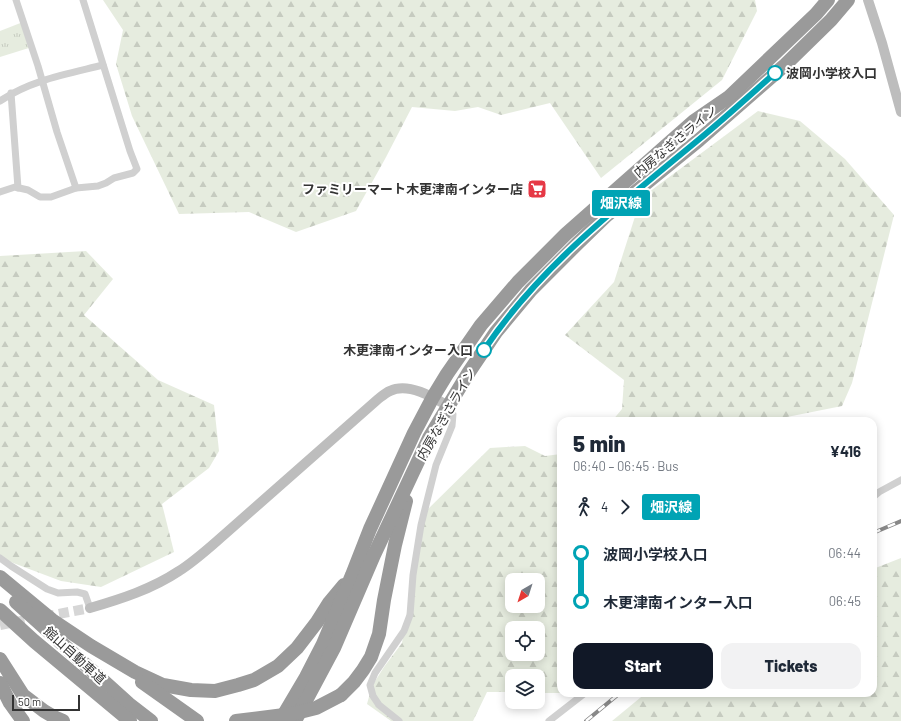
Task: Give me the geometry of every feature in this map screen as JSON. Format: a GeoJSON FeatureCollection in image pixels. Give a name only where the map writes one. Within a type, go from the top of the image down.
{"type":"FeatureCollection","features":[{"type":"Feature","properties":{"kind":"highway","name":"内房なぎさライン"},"geometry":{"type":"LineString","coordinates":[[280,721],[306,678],[323,644],[370,529],[414,433],[433,397],[481,324],[518,282],[566,234],[694,121],[729,97],[816,14],[828,0]]}},
{"type":"Feature","properties":{"kind":"highway","name":"内房なぎさライン"},"geometry":{"type":"LineString","coordinates":[[295,721],[334,648],[374,555],[429,438],[469,372],[496,332],[531,290],[608,215],[699,140],[785,65],[831,20],[848,0]]}},
{"type":"Feature","properties":{"kind":"highway"},"geometry":{"type":"LineString","coordinates":[[236,721],[292,714],[316,708],[340,695],[354,682],[363,670],[371,657],[379,634],[395,545],[413,472]]}},
{"type":"Feature","properties":{"kind":"highway"},"geometry":{"type":"LineString","coordinates":[[91,646],[135,672],[163,685],[191,690],[215,691],[238,685],[254,680],[278,666],[296,648],[317,622],[328,603],[352,576]]}},
{"type":"Feature","properties":{"kind":"highway"},"geometry":{"type":"LineString","coordinates":[[0,577],[52,620],[198,721]]}},
{"type":"Feature","properties":{"kind":"highway","name":"館山自動車道"},"geometry":{"type":"LineString","coordinates":[[0,587],[129,704],[151,721]]}},
{"type":"Feature","properties":{"kind":"highway","name":"館山自動車道"},"geometry":{"type":"LineString","coordinates":[[0,610],[34,641],[130,721]]}},
{"type":"Feature","properties":{"kind":"highway"},"geometry":{"type":"LineString","coordinates":[[0,659],[23,695],[44,711],[63,721]]}},
{"type":"Feature","properties":{"kind":"highway"},"geometry":{"type":"LineString","coordinates":[[0,683],[10,703],[23,721]]}},
{"type":"Feature","properties":{"kind":"street"},"geometry":{"type":"LineString","coordinates":[[16,0],[76,188]]}},
{"type":"Feature","properties":{"kind":"street"},"geometry":{"type":"LineString","coordinates":[[0,192],[15,187],[28,190],[40,197],[51,197],[76,188],[98,186],[114,178],[133,173],[137,169],[102,65],[83,0]]}},
{"type":"Feature","properties":{"kind":"street"},"geometry":{"type":"LineString","coordinates":[[868,0],[882,43],[901,112]]}},
{"type":"Feature","properties":{"kind":"street"},"geometry":{"type":"LineString","coordinates":[[0,100],[11,93],[42,80],[102,65]]}},
{"type":"Feature","properties":{"kind":"street"},"geometry":{"type":"LineString","coordinates":[[11,93],[18,188]]}},
{"type":"Feature","properties":{"kind":"street"},"geometry":{"type":"LineString","coordinates":[[0,558],[48,589],[58,593],[77,592],[85,594],[90,608],[121,599],[158,584],[200,556],[376,400],[391,390],[403,388],[433,397],[448,406],[453,414],[452,426],[436,465],[421,526],[413,576],[410,616],[404,631],[375,673],[370,685],[373,696],[379,705],[399,721]]}},
{"type":"Feature","properties":{"kind":"street"},"geometry":{"type":"LineString","coordinates":[[877,494],[901,480]]}},
{"type":"Feature","properties":{"kind":"street"},"geometry":{"type":"LineString","coordinates":[[550,721],[580,697]]}},
{"type":"Feature","properties":{"kind":"green space"},"geometry":{"type":"Polygon","coordinates":[[[103,0],[755,0],[757,11],[722,80],[601,178],[550,103],[501,115],[478,107],[455,111],[412,107],[356,211],[296,232],[249,212],[179,214],[132,116],[116,64],[123,30],[103,0]]]}},
{"type":"Feature","properties":{"kind":"green space"},"geometry":{"type":"Polygon","coordinates":[[[23,22],[32,47],[0,57],[0,31],[23,22]]]}},
{"type":"Feature","properties":{"kind":"green space"},"geometry":{"type":"Polygon","coordinates":[[[758,111],[800,121],[845,159],[894,215],[852,383],[842,406],[787,417],[615,417],[622,409],[624,380],[565,335],[614,282],[641,198],[758,111]]]}},
{"type":"Feature","properties":{"kind":"green space"},"geometry":{"type":"Polygon","coordinates":[[[86,251],[113,279],[84,315],[158,380],[214,405],[219,451],[209,468],[162,504],[174,552],[101,587],[61,581],[0,558],[0,256],[86,251]]]}},
{"type":"Feature","properties":{"kind":"green space"},"geometry":{"type":"Polygon","coordinates":[[[525,446],[545,456],[557,454],[557,693],[545,693],[545,669],[505,669],[505,692],[487,692],[473,721],[391,721],[367,704],[372,686],[402,643],[425,512],[490,448],[525,446]]]}},
{"type":"Feature","properties":{"kind":"green space"},"geometry":{"type":"Polygon","coordinates":[[[901,558],[901,721],[612,721],[641,697],[877,697],[877,567],[901,558]]]}},
{"type":"Feature","properties":{"kind":"tunnel"},"geometry":{"type":"LineString","coordinates":[[0,625],[90,608]]}},
{"type":"Feature","properties":{"kind":"railway"},"geometry":{"type":"LineString","coordinates":[[877,531],[901,521]]}},
{"type":"Feature","properties":{"kind":"railway"},"geometry":{"type":"LineString","coordinates":[[586,721],[615,697]]}},
{"type":"Feature","properties":{"kind":"bus line","name":"畑沢線"},"geometry":{"type":"LineString","coordinates":[[484,350],[496,332],[531,290],[578,243],[608,215],[699,140],[775,73]]}},
{"type":"Feature","properties":{"kind":"place","name":"波岡小学校入口"},"geometry":{"type":"Point","coordinates":[775,73]}},
{"type":"Feature","properties":{"kind":"place","name":"ファミリーマート木更津南インター店"},"geometry":{"type":"Point","coordinates":[537,189]}},
{"type":"Feature","properties":{"kind":"place","name":"木更津南インター入口"},"geometry":{"type":"Point","coordinates":[484,350]}}]}
